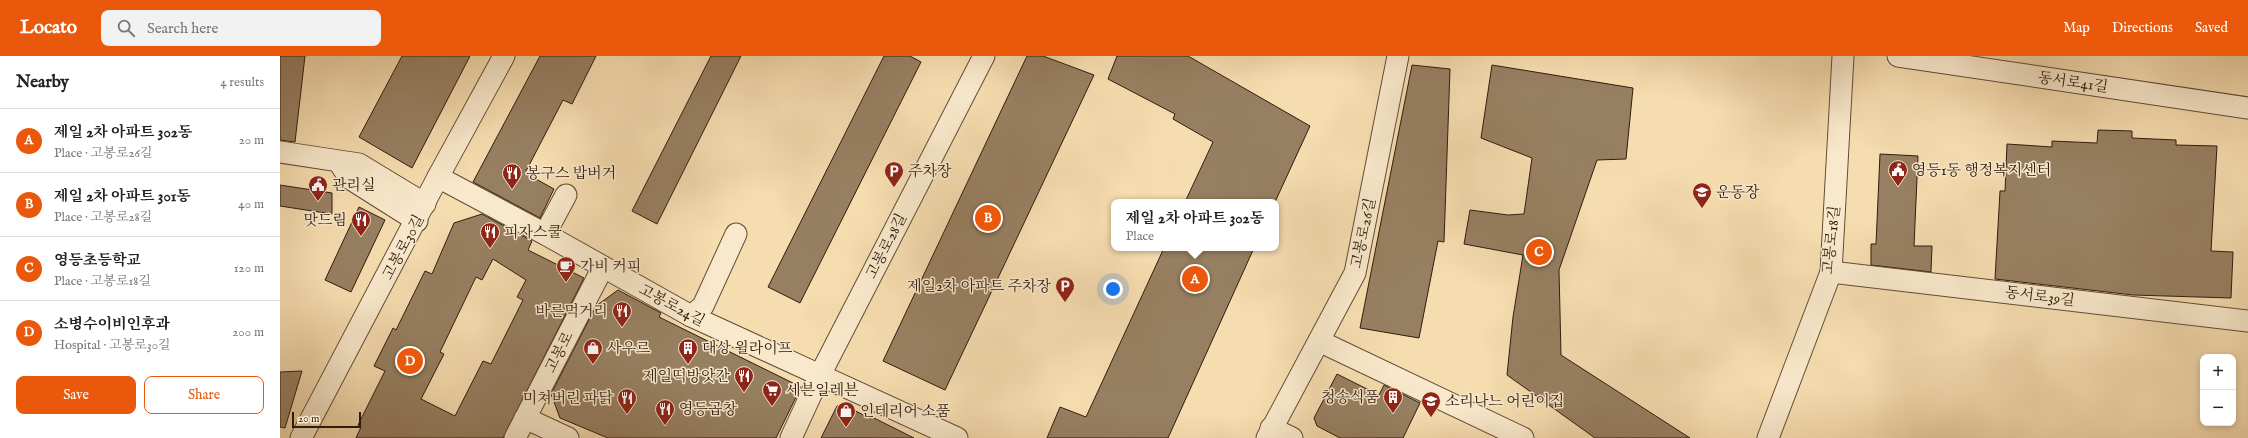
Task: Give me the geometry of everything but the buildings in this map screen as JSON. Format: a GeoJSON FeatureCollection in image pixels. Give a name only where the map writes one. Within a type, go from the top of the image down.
{"type":"FeatureCollection","features":[{"type":"Feature","properties":{"kind":"street","name":"고봉로30길"},"geometry":{"type":"LineString","coordinates":[[301,438],[421,212],[438,177],[504,56]]}},
{"type":"Feature","properties":{"kind":"street","name":"고봉로28길"},"geometry":{"type":"LineString","coordinates":[[791,438],[820,375],[984,56]]}},
{"type":"Feature","properties":{"kind":"street","name":"고봉로26길"},"geometry":{"type":"LineString","coordinates":[[1269,433],[1355,273],[1398,56]]}},
{"type":"Feature","properties":{"kind":"street","name":"고봉로18길"},"geometry":{"type":"LineString","coordinates":[[1768,438],[1831,272],[1843,56]]}},
{"type":"Feature","properties":{"kind":"street","name":"동서로41길"},"geometry":{"type":"LineString","coordinates":[[1898,56],[2248,108]]}},
{"type":"Feature","properties":{"kind":"street"},"geometry":{"type":"LineString","coordinates":[[280,152],[339,162],[349,178],[421,212]]}},
{"type":"Feature","properties":{"kind":"street","name":"고봉로24길"},"geometry":{"type":"LineString","coordinates":[[438,177],[545,234],[690,316],[957,438]]}},
{"type":"Feature","properties":{"kind":"street"},"geometry":{"type":"LineString","coordinates":[[545,234],[566,195]]}},
{"type":"Feature","properties":{"kind":"street"},"geometry":{"type":"LineString","coordinates":[[690,316],[703,306],[736,234]]}},
{"type":"Feature","properties":{"kind":"street","name":"고봉로"},"geometry":{"type":"LineString","coordinates":[[515,438],[603,267]]}},
{"type":"Feature","properties":{"kind":"street","name":"동서로39길"},"geometry":{"type":"LineString","coordinates":[[1831,272],[2248,321]]}},
{"type":"Feature","properties":{"kind":"street"},"geometry":{"type":"LineString","coordinates":[[1319,341],[1523,438]]}},
{"type":"Feature","properties":{"kind":"street"},"geometry":{"type":"LineString","coordinates":[[525,418],[568,438]]}},
{"type":"Feature","properties":{"kind":"street"},"geometry":{"type":"LineString","coordinates":[[1269,433],[1292,438]]}},
{"type":"Feature","properties":{"kind":"place","name":"영등1동 행정복지센터"},"geometry":{"type":"Point","coordinates":[1898,187]}},
{"type":"Feature","properties":{"kind":"place","name":"주차장"},"geometry":{"type":"Point","coordinates":[894,188]}},
{"type":"Feature","properties":{"kind":"place","name":"봉구스 밥버거"},"geometry":{"type":"Point","coordinates":[512,190]}},
{"type":"Feature","properties":{"kind":"place","name":"관리실"},"geometry":{"type":"Point","coordinates":[318,202]}},
{"type":"Feature","properties":{"kind":"place","name":"운동장"},"geometry":{"type":"Point","coordinates":[1702,209]}},
{"type":"Feature","properties":{"kind":"place","name":"제일 2차 아파트 301동"},"geometry":{"type":"Point","coordinates":[988,218]}},
{"type":"Feature","properties":{"kind":"place","name":"맛드림"},"geometry":{"type":"Point","coordinates":[361,237]}},
{"type":"Feature","properties":{"kind":"place","name":"피자스쿨"},"geometry":{"type":"Point","coordinates":[490,249]}},
{"type":"Feature","properties":{"kind":"place","name":"영등초등학교"},"geometry":{"type":"Point","coordinates":[1539,252]}},
{"type":"Feature","properties":{"kind":"place","name":"제일 2차 아파트 302동"},"geometry":{"type":"Point","coordinates":[1195,279]}},
{"type":"Feature","properties":{"kind":"place","name":"가비 커피"},"geometry":{"type":"Point","coordinates":[566,283]}},
{"type":"Feature","properties":{"kind":"place","name":"제일2차 아파트 주차장"},"geometry":{"type":"Point","coordinates":[1065,303]}},
{"type":"Feature","properties":{"kind":"place","name":"바른먹거리"},"geometry":{"type":"Point","coordinates":[622,328]}},
{"type":"Feature","properties":{"kind":"place","name":"소병수이비인후과"},"geometry":{"type":"Point","coordinates":[410,361]}},
{"type":"Feature","properties":{"kind":"place","name":"사우르"},"geometry":{"type":"Point","coordinates":[593,365]}},
{"type":"Feature","properties":{"kind":"place","name":"대상 윌라이프"},"geometry":{"type":"Point","coordinates":[688,365]}},
{"type":"Feature","properties":{"kind":"place","name":"제일떡방앗간"},"geometry":{"type":"Point","coordinates":[744,393]}},
{"type":"Feature","properties":{"kind":"place","name":"세븐일레븐"},"geometry":{"type":"Point","coordinates":[772,407]}},
{"type":"Feature","properties":{"kind":"place","name":"청송식품"},"geometry":{"type":"Point","coordinates":[1393,414]}},
{"type":"Feature","properties":{"kind":"place","name":"미쳐버린 파닭"},"geometry":{"type":"Point","coordinates":[627,415]}},
{"type":"Feature","properties":{"kind":"place","name":"소리나느 어린이집"},"geometry":{"type":"Point","coordinates":[1431,418]}},
{"type":"Feature","properties":{"kind":"place","name":"영등곱창"},"geometry":{"type":"Point","coordinates":[665,426]}},
{"type":"Feature","properties":{"kind":"place","name":"인테리어 소품"},"geometry":{"type":"Point","coordinates":[846,428]}}]}
